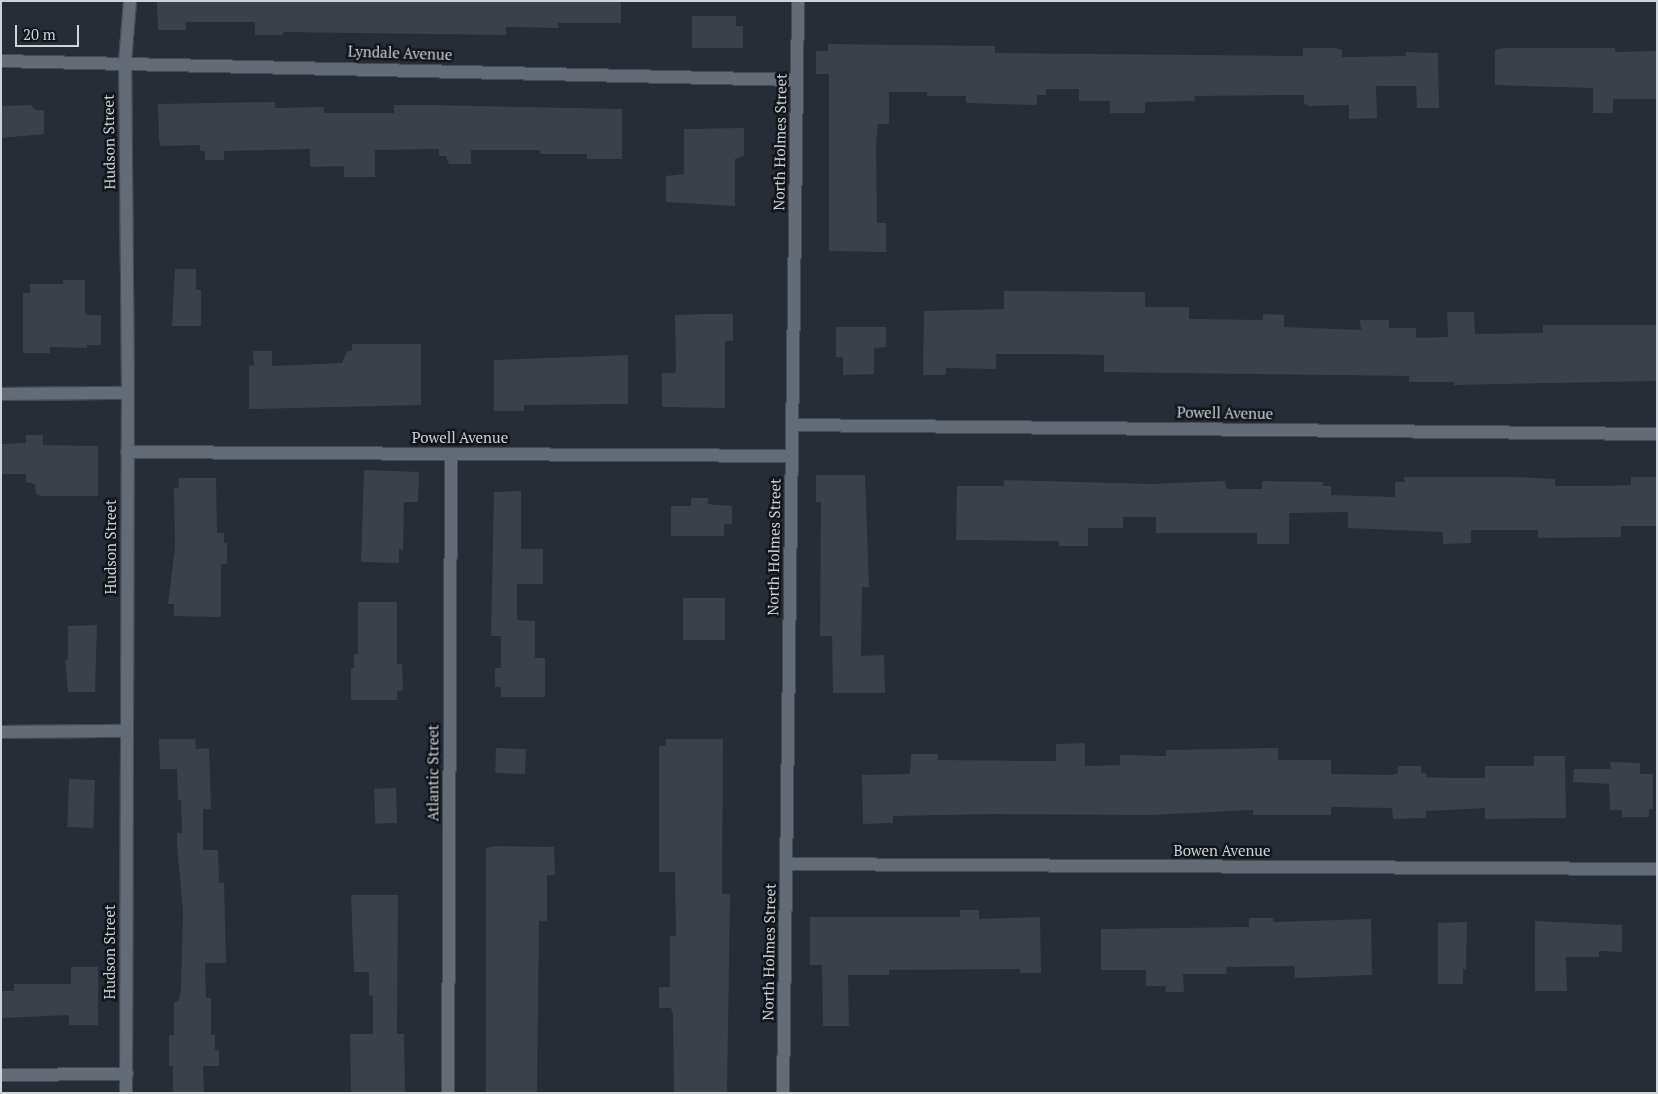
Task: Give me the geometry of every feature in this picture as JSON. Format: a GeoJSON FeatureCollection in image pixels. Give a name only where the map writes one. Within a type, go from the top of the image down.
{"type":"FeatureCollection","features":[{"type":"Feature","properties":{"kind":"street","name":"Hudson Street"},"geometry":{"type":"LineString","coordinates":[[126,1093],[128,393],[125,62],[130,1]]}},
{"type":"Feature","properties":{"kind":"street","name":"North Holmes Street"},"geometry":{"type":"LineString","coordinates":[[783,1093],[798,1]]}},
{"type":"Feature","properties":{"kind":"street","name":"Lyndale Avenue"},"geometry":{"type":"LineString","coordinates":[[1,61],[125,62],[797,80]]}},
{"type":"Feature","properties":{"kind":"street"},"geometry":{"type":"LineString","coordinates":[[1,394],[128,393]]}},
{"type":"Feature","properties":{"kind":"street","name":"Powell Avenue"},"geometry":{"type":"LineString","coordinates":[[792,425],[1657,434]]}},
{"type":"Feature","properties":{"kind":"street","name":"Powell Avenue"},"geometry":{"type":"LineString","coordinates":[[127,452],[792,456]]}},
{"type":"Feature","properties":{"kind":"street","name":"Atlantic Street"},"geometry":{"type":"LineString","coordinates":[[448,1093],[451,454]]}},
{"type":"Feature","properties":{"kind":"street"},"geometry":{"type":"LineString","coordinates":[[1,732],[126,731]]}},
{"type":"Feature","properties":{"kind":"street","name":"Bowen Avenue"},"geometry":{"type":"LineString","coordinates":[[787,864],[1657,869]]}},
{"type":"Feature","properties":{"kind":"street"},"geometry":{"type":"LineString","coordinates":[[1,1075],[127,1074]]}},
{"type":"Feature","properties":{"kind":"building"},"geometry":{"type":"Polygon","coordinates":[[[157,1],[621,1],[621,23],[558,23],[558,28],[506,27],[506,35],[283,32],[283,35],[255,35],[255,22],[186,22],[186,30],[158,30],[157,1]]]}},
{"type":"Feature","properties":{"kind":"building"},"geometry":{"type":"Polygon","coordinates":[[[692,16],[736,16],[736,26],[743,26],[743,48],[692,48],[692,16]]]}},
{"type":"Feature","properties":{"kind":"building"},"geometry":{"type":"Polygon","coordinates":[[[828,44],[995,46],[995,53],[1303,56],[1303,48],[1335,48],[1342,50],[1342,57],[1406,56],[1406,52],[1438,53],[1439,108],[1417,108],[1416,86],[1376,86],[1377,118],[1349,119],[1349,105],[1309,106],[1304,103],[1304,95],[1194,96],[1195,101],[1145,102],[1145,113],[1110,113],[1110,101],[1079,101],[1079,89],[1046,89],[1046,95],[1037,95],[1037,105],[966,103],[966,96],[927,96],[927,92],[889,92],[889,124],[878,124],[876,146],[877,223],[886,223],[886,252],[829,251],[829,74],[816,74],[816,51],[828,51],[828,44]]]}},
{"type":"Feature","properties":{"kind":"building"},"geometry":{"type":"Polygon","coordinates":[[[1503,48],[1615,48],[1615,52],[1657,51],[1657,99],[1613,99],[1613,113],[1593,113],[1593,88],[1495,85],[1495,50],[1503,48]]]}},
{"type":"Feature","properties":{"kind":"building"},"geometry":{"type":"Polygon","coordinates":[[[275,102],[275,108],[324,107],[324,113],[394,113],[394,105],[622,109],[622,159],[587,159],[587,154],[540,154],[540,150],[471,150],[471,164],[449,164],[446,156],[439,156],[439,149],[375,150],[375,177],[344,177],[344,166],[310,167],[310,149],[224,151],[224,160],[205,160],[205,151],[200,151],[200,145],[161,146],[159,141],[158,104],[275,102]]]}},
{"type":"Feature","properties":{"kind":"building"},"geometry":{"type":"Polygon","coordinates":[[[31,105],[35,110],[44,110],[44,134],[1,138],[1,106],[31,105]]]}},
{"type":"Feature","properties":{"kind":"building"},"geometry":{"type":"Polygon","coordinates":[[[744,128],[744,156],[735,159],[735,206],[666,202],[666,176],[684,174],[684,129],[744,128]]]}},
{"type":"Feature","properties":{"kind":"building"},"geometry":{"type":"Polygon","coordinates":[[[175,269],[196,269],[196,290],[201,290],[201,326],[172,326],[175,269]]]}},
{"type":"Feature","properties":{"kind":"building"},"geometry":{"type":"Polygon","coordinates":[[[63,280],[85,280],[85,311],[87,315],[101,315],[101,345],[87,345],[87,348],[50,347],[50,353],[23,353],[23,293],[30,293],[30,284],[63,284],[63,280]]]}},
{"type":"Feature","properties":{"kind":"building"},"geometry":{"type":"Polygon","coordinates":[[[1004,291],[1145,292],[1145,307],[1189,307],[1189,319],[1263,320],[1263,314],[1284,315],[1284,327],[1361,330],[1360,320],[1389,320],[1389,328],[1416,328],[1416,338],[1448,337],[1447,312],[1474,312],[1475,334],[1543,333],[1543,325],[1657,325],[1657,381],[1454,385],[1454,382],[1409,382],[1409,376],[1104,372],[1104,355],[1060,354],[996,354],[996,369],[946,368],[946,375],[923,375],[924,311],[1004,309],[1004,291]]]}},
{"type":"Feature","properties":{"kind":"building"},"geometry":{"type":"Polygon","coordinates":[[[733,314],[733,341],[725,341],[725,408],[662,407],[662,373],[675,373],[676,368],[675,315],[733,314]]]}},
{"type":"Feature","properties":{"kind":"building"},"geometry":{"type":"Polygon","coordinates":[[[836,327],[886,327],[886,347],[874,348],[874,374],[843,375],[843,357],[836,357],[836,327]]]}},
{"type":"Feature","properties":{"kind":"building"},"geometry":{"type":"Polygon","coordinates":[[[352,344],[421,344],[421,405],[249,409],[249,365],[254,366],[253,351],[272,351],[272,366],[342,363],[347,351],[352,351],[352,344]]]}},
{"type":"Feature","properties":{"kind":"building"},"geometry":{"type":"Polygon","coordinates":[[[628,355],[628,404],[524,405],[524,411],[494,411],[494,360],[628,355]]]}},
{"type":"Feature","properties":{"kind":"building"},"geometry":{"type":"Polygon","coordinates":[[[26,435],[43,435],[43,445],[98,446],[98,496],[40,496],[36,494],[35,484],[26,482],[26,474],[1,474],[1,444],[26,443],[26,435]]]}},
{"type":"Feature","properties":{"kind":"building"},"geometry":{"type":"Polygon","coordinates":[[[364,470],[419,472],[418,502],[404,502],[403,550],[399,549],[399,563],[361,562],[364,470]]]}},
{"type":"Feature","properties":{"kind":"building"},"geometry":{"type":"Polygon","coordinates":[[[816,475],[865,475],[869,587],[862,587],[861,656],[884,655],[885,693],[833,693],[832,636],[820,636],[821,502],[816,502],[816,475]]]}},
{"type":"Feature","properties":{"kind":"building"},"geometry":{"type":"Polygon","coordinates":[[[1404,477],[1513,477],[1555,479],[1555,486],[1597,486],[1631,485],[1631,477],[1657,477],[1657,526],[1621,526],[1621,537],[1538,538],[1538,530],[1471,530],[1471,543],[1443,544],[1443,532],[1348,528],[1348,512],[1289,513],[1289,544],[1257,544],[1257,533],[1156,533],[1156,517],[1123,517],[1123,528],[1088,528],[1088,546],[1059,546],[1059,541],[956,540],[957,486],[1004,486],[1004,480],[1150,484],[1225,481],[1227,489],[1262,489],[1262,481],[1323,482],[1323,486],[1331,486],[1331,495],[1395,497],[1395,482],[1405,482],[1404,477]]]}},
{"type":"Feature","properties":{"kind":"building"},"geometry":{"type":"Polygon","coordinates":[[[178,478],[216,478],[217,533],[224,533],[224,543],[227,543],[227,564],[221,564],[221,617],[174,616],[174,604],[168,604],[175,548],[174,488],[179,488],[178,478]]]}},
{"type":"Feature","properties":{"kind":"building"},"geometry":{"type":"Polygon","coordinates":[[[521,491],[521,549],[543,549],[543,584],[517,584],[517,620],[535,621],[535,658],[545,658],[545,697],[501,697],[501,687],[495,687],[495,668],[501,668],[501,636],[491,636],[494,492],[521,491]]]}},
{"type":"Feature","properties":{"kind":"building"},"geometry":{"type":"Polygon","coordinates":[[[691,498],[708,498],[708,504],[732,506],[732,524],[724,524],[724,536],[671,536],[671,506],[691,506],[691,498]]]}},
{"type":"Feature","properties":{"kind":"building"},"geometry":{"type":"Polygon","coordinates":[[[683,598],[725,598],[725,640],[683,640],[683,598]]]}},
{"type":"Feature","properties":{"kind":"building"},"geometry":{"type":"Polygon","coordinates":[[[358,602],[397,602],[397,664],[402,664],[403,691],[397,691],[397,700],[351,700],[351,668],[354,668],[354,654],[358,654],[358,602]]]}},
{"type":"Feature","properties":{"kind":"building"},"geometry":{"type":"Polygon","coordinates":[[[97,625],[95,692],[68,692],[65,660],[68,660],[68,626],[97,625]]]}},
{"type":"Feature","properties":{"kind":"building"},"geometry":{"type":"Polygon","coordinates":[[[159,739],[195,739],[196,749],[209,748],[211,809],[203,809],[203,850],[218,850],[219,883],[224,883],[226,963],[205,963],[206,998],[211,998],[211,1035],[215,1035],[215,1050],[219,1051],[219,1066],[203,1066],[204,1093],[173,1093],[173,1066],[169,1066],[169,1035],[174,1035],[174,1003],[179,1000],[181,989],[183,911],[177,833],[182,833],[181,800],[178,800],[177,769],[160,769],[159,739]]]}},
{"type":"Feature","properties":{"kind":"building"},"geometry":{"type":"Polygon","coordinates":[[[666,739],[723,739],[722,894],[730,894],[727,1093],[674,1093],[673,1015],[671,1008],[659,1008],[659,987],[670,987],[670,936],[676,936],[675,872],[659,872],[659,746],[666,746],[666,739]]]}},
{"type":"Feature","properties":{"kind":"building"},"geometry":{"type":"Polygon","coordinates":[[[1085,743],[1085,766],[1120,765],[1120,755],[1166,756],[1166,750],[1278,748],[1278,760],[1331,760],[1331,774],[1393,775],[1398,773],[1398,766],[1421,766],[1421,773],[1426,773],[1426,777],[1449,778],[1485,778],[1485,766],[1534,766],[1534,756],[1565,756],[1566,818],[1485,819],[1485,808],[1426,811],[1426,818],[1393,819],[1392,808],[1331,807],[1331,815],[1253,815],[1253,810],[1151,815],[993,814],[893,816],[893,823],[863,824],[862,775],[910,774],[911,754],[938,754],[938,760],[1056,761],[1056,744],[1085,743]]]}},
{"type":"Feature","properties":{"kind":"building"},"geometry":{"type":"Polygon","coordinates":[[[496,748],[526,749],[525,774],[495,773],[496,748]]]}},
{"type":"Feature","properties":{"kind":"building"},"geometry":{"type":"Polygon","coordinates":[[[1610,762],[1640,763],[1640,774],[1653,774],[1653,809],[1649,809],[1649,817],[1622,817],[1622,810],[1610,810],[1609,784],[1573,782],[1574,769],[1611,769],[1610,762]]]}},
{"type":"Feature","properties":{"kind":"building"},"geometry":{"type":"Polygon","coordinates":[[[69,779],[95,780],[93,828],[67,827],[69,779]]]}},
{"type":"Feature","properties":{"kind":"building"},"geometry":{"type":"Polygon","coordinates":[[[396,788],[397,823],[375,824],[374,789],[396,788]]]}},
{"type":"Feature","properties":{"kind":"building"},"geometry":{"type":"Polygon","coordinates":[[[494,846],[554,847],[555,875],[547,875],[547,921],[539,921],[537,1093],[486,1093],[486,848],[494,846]]]}},
{"type":"Feature","properties":{"kind":"building"},"geometry":{"type":"Polygon","coordinates":[[[351,895],[398,895],[397,1034],[404,1034],[405,1093],[351,1093],[350,1034],[373,1034],[373,996],[369,995],[369,972],[354,972],[351,895]]]}},
{"type":"Feature","properties":{"kind":"building"},"geometry":{"type":"Polygon","coordinates":[[[960,910],[979,910],[979,919],[1040,917],[1041,973],[1020,973],[1020,969],[889,970],[889,975],[848,975],[849,1026],[823,1026],[822,965],[810,965],[810,917],[960,917],[960,910]]]}},
{"type":"Feature","properties":{"kind":"building"},"geometry":{"type":"Polygon","coordinates":[[[1249,918],[1273,918],[1273,922],[1371,919],[1372,975],[1295,978],[1294,966],[1226,967],[1227,974],[1183,974],[1184,992],[1165,992],[1166,986],[1146,986],[1146,970],[1101,970],[1101,929],[1249,927],[1249,918]]]}},
{"type":"Feature","properties":{"kind":"building"},"geometry":{"type":"Polygon","coordinates":[[[1535,921],[1622,925],[1622,952],[1599,951],[1599,957],[1566,957],[1567,991],[1535,991],[1535,921]]]}},
{"type":"Feature","properties":{"kind":"building"},"geometry":{"type":"Polygon","coordinates":[[[1467,922],[1466,969],[1463,969],[1463,984],[1438,984],[1438,923],[1467,922]]]}},
{"type":"Feature","properties":{"kind":"building"},"geometry":{"type":"Polygon","coordinates":[[[71,967],[98,967],[98,1025],[69,1025],[69,1015],[1,1018],[1,991],[14,991],[14,984],[71,984],[71,967]]]}}]}
